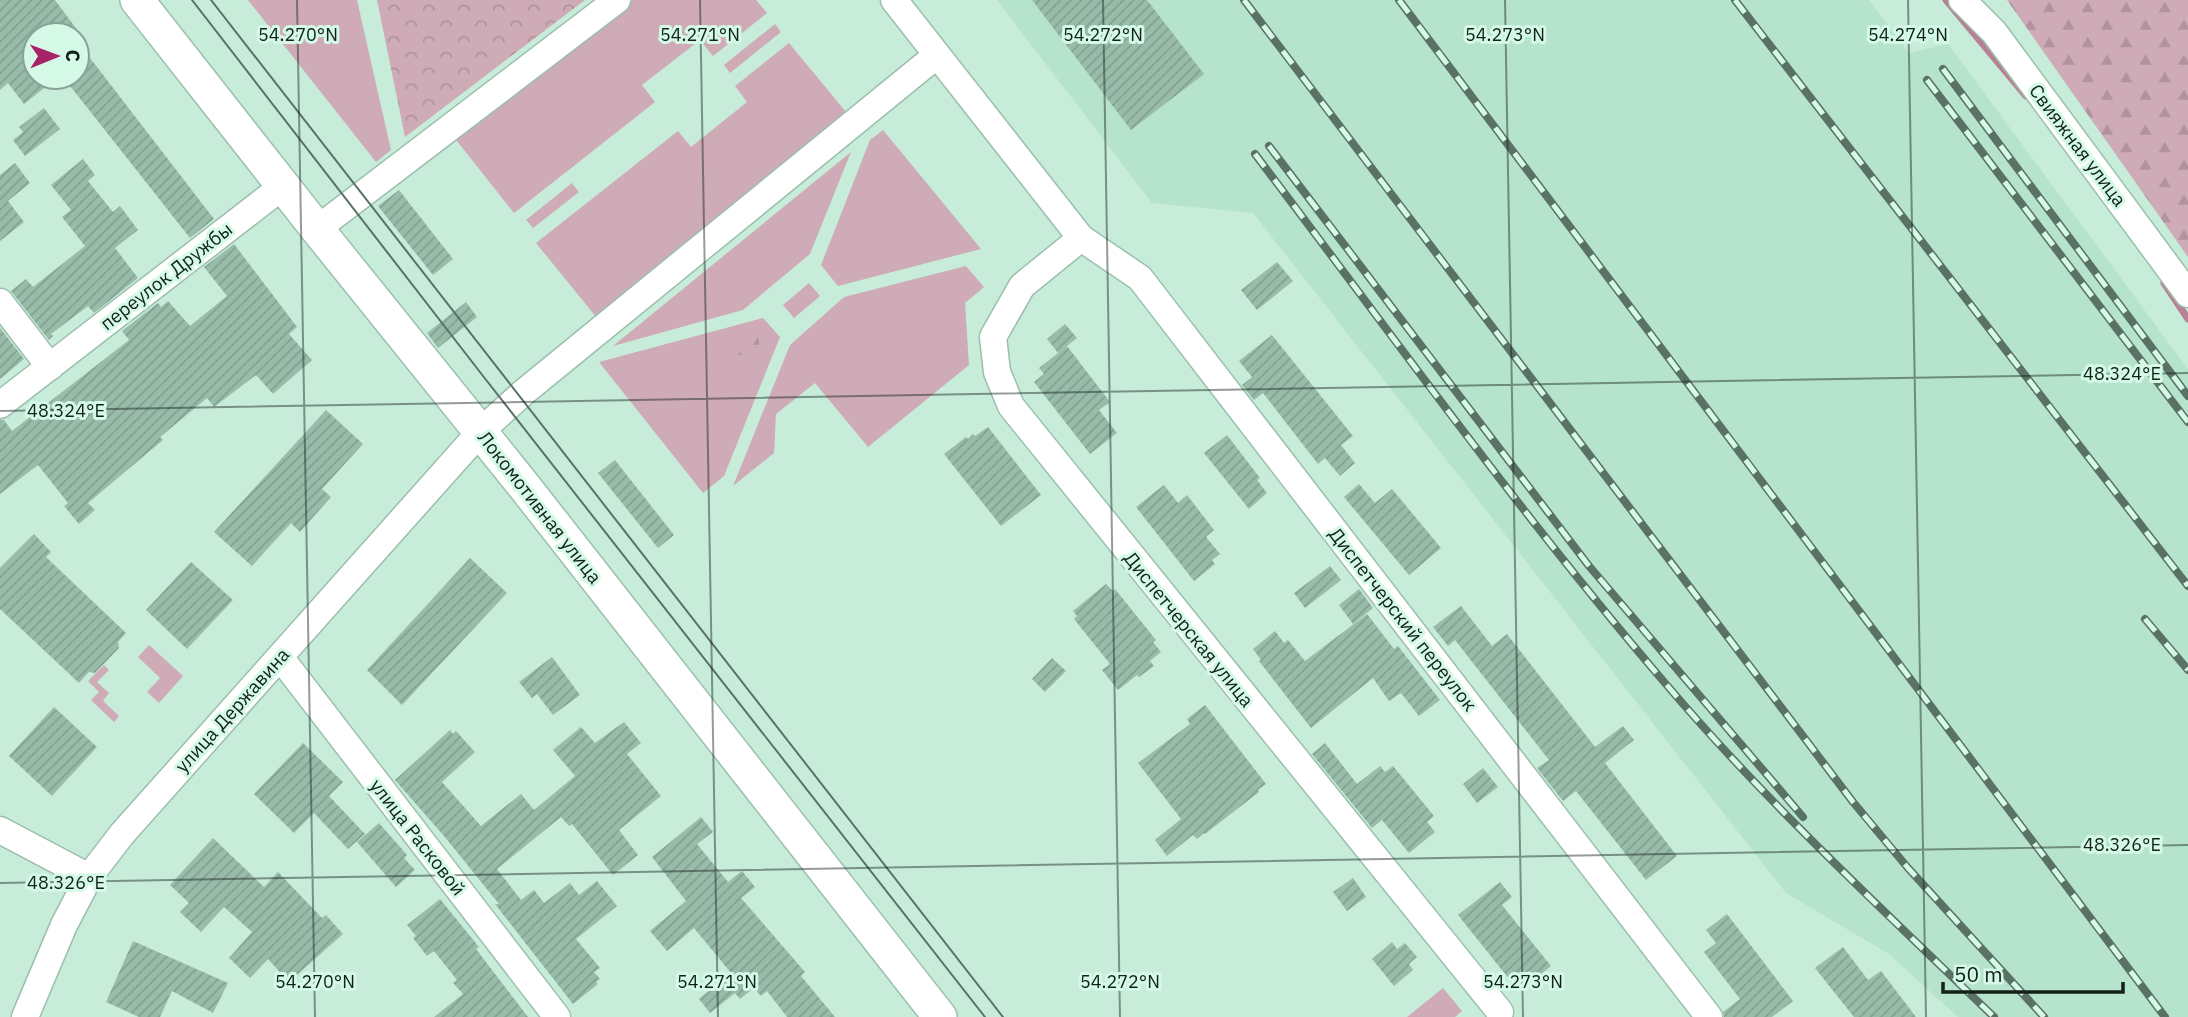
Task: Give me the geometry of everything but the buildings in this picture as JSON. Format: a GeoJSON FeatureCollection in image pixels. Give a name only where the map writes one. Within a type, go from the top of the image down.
{"type":"FeatureCollection","features":[{"type":"Feature","properties":{"kind":"main road","name":"Локомотивная улица"},"geometry":{"type":"LineString","coordinates":[[137,0],[317,229],[481,431],[940,1017]]}},
{"type":"Feature","properties":{"kind":"street"},"geometry":{"type":"LineString","coordinates":[[317,229],[617,0]]}},
{"type":"Feature","properties":{"kind":"street","name":"Диспетчерский переулок"},"geometry":{"type":"LineString","coordinates":[[894,0],[1081,238],[1140,278],[1709,1017]]}},
{"type":"Feature","properties":{"kind":"street","name":"Свияжная улица"},"geometry":{"type":"LineString","coordinates":[[1962,0],[1994,32],[2188,294]]}},
{"type":"Feature","properties":{"kind":"street","name":"улица Державина"},"geometry":{"type":"LineString","coordinates":[[25,1017],[64,925],[89,877],[122,834],[481,431],[937,55]]}},
{"type":"Feature","properties":{"kind":"street","name":"переулок Дружбы"},"geometry":{"type":"LineString","coordinates":[[0,405],[283,186]]}},
{"type":"Feature","properties":{"kind":"street","name":"Диспетчерская улица"},"geometry":{"type":"LineString","coordinates":[[1081,238],[1022,286],[993,337],[997,372],[1011,406],[1500,1012]]}},
{"type":"Feature","properties":{"kind":"street"},"geometry":{"type":"LineString","coordinates":[[0,302],[50,367]]}},
{"type":"Feature","properties":{"kind":"street","name":"улица Расковой"},"geometry":{"type":"LineString","coordinates":[[280,657],[557,1017]]}},
{"type":"Feature","properties":{"kind":"street"},"geometry":{"type":"LineString","coordinates":[[0,830],[89,877]]}},
{"type":"Feature","properties":{"kind":"shaded area"},"geometry":{"type":"Polygon","coordinates":[[[997,0],[1869,0],[1909,53],[1948,44],[2188,369],[2188,1017],[1958,1017],[1889,954],[1786,893],[1253,213],[1152,203],[997,0]]]}},
{"type":"Feature","properties":{"kind":"green space"},"geometry":{"type":"Polygon","coordinates":[[[248,0],[357,0],[391,150],[376,162],[248,0]]]}},
{"type":"Feature","properties":{"kind":"green space"},"geometry":{"type":"Polygon","coordinates":[[[377,0],[585,0],[405,137],[377,0]]]}},
{"type":"Feature","properties":{"kind":"green space"},"geometry":{"type":"Polygon","coordinates":[[[633,0],[756,0],[767,13],[713,56],[700,40],[642,85],[655,102],[514,213],[453,136],[633,0]]]}},
{"type":"Feature","properties":{"kind":"green space"},"geometry":{"type":"Polygon","coordinates":[[[2007,0],[2188,0],[2188,257],[2007,0]]]}},
{"type":"Feature","properties":{"kind":"green space"},"geometry":{"type":"Polygon","coordinates":[[[775,24],[781,32],[730,73],[724,65],[775,24]]]}},
{"type":"Feature","properties":{"kind":"green space"},"geometry":{"type":"Polygon","coordinates":[[[789,43],[846,112],[597,318],[536,243],[678,131],[691,147],[747,102],[735,86],[789,43]]]}},
{"type":"Feature","properties":{"kind":"green space"},"geometry":{"type":"Polygon","coordinates":[[[883,130],[981,249],[838,286],[821,265],[870,140],[883,130]]]}},
{"type":"Feature","properties":{"kind":"green space"},"geometry":{"type":"Polygon","coordinates":[[[851,152],[810,254],[743,310],[613,346],[851,152]]]}},
{"type":"Feature","properties":{"kind":"green space"},"geometry":{"type":"Polygon","coordinates":[[[572,183],[579,192],[533,228],[526,220],[572,183]]]}},
{"type":"Feature","properties":{"kind":"green space"},"geometry":{"type":"Polygon","coordinates":[[[966,266],[984,287],[965,303],[969,365],[868,447],[815,383],[776,414],[774,453],[733,486],[790,345],[844,297],[966,266]]]}},
{"type":"Feature","properties":{"kind":"green space"},"geometry":{"type":"Polygon","coordinates":[[[809,283],[820,296],[794,318],[783,305],[809,283]]]}},
{"type":"Feature","properties":{"kind":"green space"},"geometry":{"type":"Polygon","coordinates":[[[763,318],[780,337],[724,476],[703,493],[599,362],[763,318]]]}},
{"type":"Feature","properties":{"kind":"green space"},"geometry":{"type":"Polygon","coordinates":[[[749,331],[758,337],[760,347],[752,354],[735,355],[726,349],[727,336],[749,331]]]}},
{"type":"Feature","properties":{"kind":"green space"},"geometry":{"type":"Polygon","coordinates":[[[149,645],[183,676],[159,703],[147,692],[160,678],[138,657],[149,645]]]}},
{"type":"Feature","properties":{"kind":"green space"},"geometry":{"type":"Polygon","coordinates":[[[104,665],[109,670],[97,682],[109,693],[103,701],[119,716],[114,722],[91,700],[99,692],[88,681],[104,665]]]}},
{"type":"Feature","properties":{"kind":"green space"},"geometry":{"type":"Polygon","coordinates":[[[1443,988],[1462,1011],[1455,1017],[1407,1017],[1443,988]]]}},
{"type":"Feature","properties":{"kind":"waterway"},"geometry":{"type":"LineString","coordinates":[[1946,0],[2026,96]]}},
{"type":"Feature","properties":{"kind":"waterway"},"geometry":{"type":"LineString","coordinates":[[2164,283],[2188,319]]}},
{"type":"Feature","properties":{"kind":"tram line"},"geometry":{"type":"LineString","coordinates":[[192,0],[985,1017]]}},
{"type":"Feature","properties":{"kind":"tram line"},"geometry":{"type":"LineString","coordinates":[[211,0],[1003,1017]]}},
{"type":"Feature","properties":{"kind":"railway"},"geometry":{"type":"LineString","coordinates":[[1244,0],[1853,802],[1908,868],[2044,1017]]}},
{"type":"Feature","properties":{"kind":"railway"},"geometry":{"type":"LineString","coordinates":[[1399,0],[2165,1017]]}},
{"type":"Feature","properties":{"kind":"railway"},"geometry":{"type":"LineString","coordinates":[[1735,0],[2188,586]]}},
{"type":"Feature","properties":{"kind":"railway"},"geometry":{"type":"LineString","coordinates":[[1943,69],[2188,396]]}},
{"type":"Feature","properties":{"kind":"railway"},"geometry":{"type":"LineString","coordinates":[[1927,80],[2188,422]]}},
{"type":"Feature","properties":{"kind":"railway"},"geometry":{"type":"LineString","coordinates":[[1269,146],[1589,566],[1803,817]]}},
{"type":"Feature","properties":{"kind":"railway"},"geometry":{"type":"LineString","coordinates":[[1255,154],[1507,488],[1665,683],[1784,812],[1994,1017]]}},
{"type":"Feature","properties":{"kind":"railway"},"geometry":{"type":"LineString","coordinates":[[2145,619],[2188,670]]}}]}
